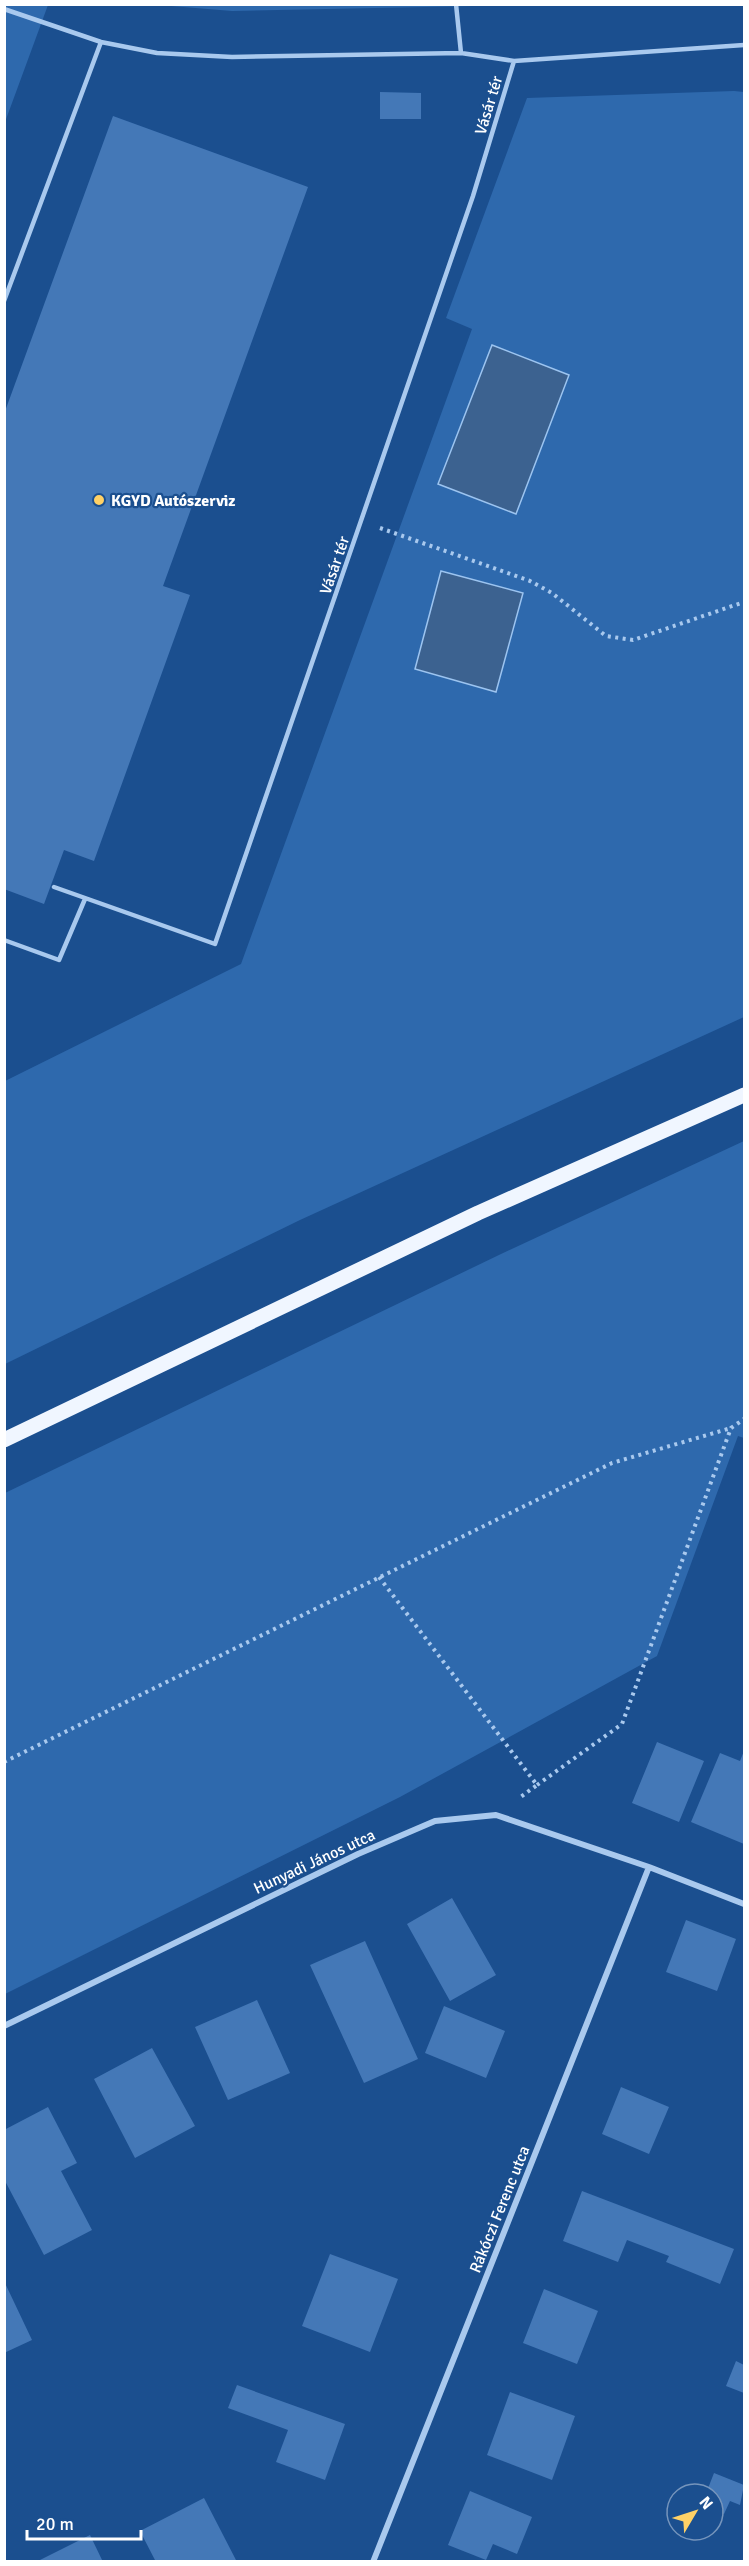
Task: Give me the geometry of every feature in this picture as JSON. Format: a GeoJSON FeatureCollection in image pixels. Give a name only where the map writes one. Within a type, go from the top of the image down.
{"type":"FeatureCollection","features":[{"type":"Feature","properties":{"kind":"main road"},"geometry":{"type":"LineString","coordinates":[[4,1440],[478,1213],[744,1095]]}},
{"type":"Feature","properties":{"kind":"street","name":"Hunyadi János utca"},"geometry":{"type":"LineString","coordinates":[[4,2026],[358,1854],[435,1821],[496,1815],[649,1867],[744,1904]]}},
{"type":"Feature","properties":{"kind":"street","name":"Rákóczi Ferenc utca"},"geometry":{"type":"LineString","coordinates":[[374,2562],[649,1867]]}},
{"type":"Feature","properties":{"kind":"lane"},"geometry":{"type":"LineString","coordinates":[[456,4],[461,53]]}},
{"type":"Feature","properties":{"kind":"lane","name":"Vásár tér"},"geometry":{"type":"LineString","coordinates":[[4,9],[101,42],[157,53],[232,57],[461,53],[514,62],[744,45]]}},
{"type":"Feature","properties":{"kind":"lane"},"geometry":{"type":"LineString","coordinates":[[4,301],[101,42]]}},
{"type":"Feature","properties":{"kind":"lane","name":"Vásár tér"},"geometry":{"type":"LineString","coordinates":[[54,887],[215,944],[363,522],[473,196],[514,62]]}},
{"type":"Feature","properties":{"kind":"lane"},"geometry":{"type":"LineString","coordinates":[[4,940],[59,960],[85,899]]}},
{"type":"Feature","properties":{"kind":"path"},"geometry":{"type":"LineString","coordinates":[[363,522],[530,581],[552,593],[606,636],[633,640],[744,602]]}},
{"type":"Feature","properties":{"kind":"path"},"geometry":{"type":"LineString","coordinates":[[4,1762],[612,1463],[732,1428],[744,1419]]}},
{"type":"Feature","properties":{"kind":"path"},"geometry":{"type":"LineString","coordinates":[[496,1815],[622,1724],[732,1428]]}},
{"type":"Feature","properties":{"kind":"path"},"geometry":{"type":"LineString","coordinates":[[379,1577],[537,1785]]}},
{"type":"Feature","properties":{"kind":"shaded area"},"geometry":{"type":"Polygon","coordinates":[[[5,5],[48,5],[5,122],[5,5]]]}},
{"type":"Feature","properties":{"kind":"shaded area"},"geometry":{"type":"Polygon","coordinates":[[[159,5],[527,5],[232,11],[159,5]]]}},
{"type":"Feature","properties":{"kind":"shaded area"},"geometry":{"type":"Polygon","coordinates":[[[744,92],[744,1017],[300,1220],[5,1364],[5,1081],[241,964],[472,329],[446,318],[527,98],[744,92]]]}},
{"type":"Feature","properties":{"kind":"shaded area"},"geometry":{"type":"Polygon","coordinates":[[[492,345],[569,375],[516,514],[438,484],[492,345]]]}},
{"type":"Feature","properties":{"kind":"shaded area"},"geometry":{"type":"Polygon","coordinates":[[[441,571],[523,593],[496,692],[415,669],[441,571]]]}},
{"type":"Feature","properties":{"kind":"shaded area"},"geometry":{"type":"Polygon","coordinates":[[[744,1141],[744,1438],[738,1436],[657,1656],[400,1797],[5,1994],[5,1493],[501,1254],[744,1141]]]}},
{"type":"Feature","properties":{"kind":"building"},"geometry":{"type":"Polygon","coordinates":[[[380,92],[421,93],[421,119],[380,119],[380,92]]]}},
{"type":"Feature","properties":{"kind":"building","name":"KGYD Autószerviz"},"geometry":{"type":"Polygon","coordinates":[[[113,116],[308,187],[163,586],[190,595],[94,861],[64,850],[44,904],[4,889],[4,414],[113,116]]]}},
{"type":"Feature","properties":{"kind":"building"},"geometry":{"type":"Polygon","coordinates":[[[657,1742],[704,1761],[679,1822],[632,1803],[657,1742]]]}},
{"type":"Feature","properties":{"kind":"building"},"geometry":{"type":"Polygon","coordinates":[[[744,1751],[744,1844],[691,1822],[720,1753],[740,1761],[744,1751]]]}},
{"type":"Feature","properties":{"kind":"building"},"geometry":{"type":"Polygon","coordinates":[[[452,1898],[496,1975],[450,2001],[407,1924],[452,1898]]]}},
{"type":"Feature","properties":{"kind":"building"},"geometry":{"type":"Polygon","coordinates":[[[686,1920],[736,1939],[717,1991],[666,1972],[686,1920]]]}},
{"type":"Feature","properties":{"kind":"building"},"geometry":{"type":"Polygon","coordinates":[[[365,1941],[418,2059],[364,2083],[310,1965],[365,1941]]]}},
{"type":"Feature","properties":{"kind":"building"},"geometry":{"type":"Polygon","coordinates":[[[257,2000],[290,2073],[228,2100],[195,2027],[257,2000]]]}},
{"type":"Feature","properties":{"kind":"building"},"geometry":{"type":"Polygon","coordinates":[[[444,2006],[505,2031],[486,2078],[425,2053],[444,2006]]]}},
{"type":"Feature","properties":{"kind":"building"},"geometry":{"type":"Polygon","coordinates":[[[152,2048],[195,2126],[135,2158],[94,2079],[152,2048]]]}},
{"type":"Feature","properties":{"kind":"building"},"geometry":{"type":"Polygon","coordinates":[[[621,2087],[669,2107],[649,2154],[602,2134],[621,2087]]]}},
{"type":"Feature","properties":{"kind":"building"},"geometry":{"type":"Polygon","coordinates":[[[48,2107],[77,2163],[61,2171],[92,2230],[44,2255],[4,2179],[4,2130],[48,2107]]]}},
{"type":"Feature","properties":{"kind":"building"},"geometry":{"type":"Polygon","coordinates":[[[582,2191],[734,2249],[720,2284],[666,2262],[669,2256],[627,2240],[618,2262],[563,2241],[582,2191]]]}},
{"type":"Feature","properties":{"kind":"building"},"geometry":{"type":"Polygon","coordinates":[[[330,2254],[398,2279],[370,2352],[302,2326],[330,2254]]]}},
{"type":"Feature","properties":{"kind":"building"},"geometry":{"type":"Polygon","coordinates":[[[4,2281],[32,2340],[4,2353],[4,2281]]]}},
{"type":"Feature","properties":{"kind":"building"},"geometry":{"type":"Polygon","coordinates":[[[544,2289],[598,2311],[577,2364],[523,2343],[544,2289]]]}},
{"type":"Feature","properties":{"kind":"building"},"geometry":{"type":"Polygon","coordinates":[[[736,2361],[744,2365],[744,2393],[726,2386],[736,2361]]]}},
{"type":"Feature","properties":{"kind":"building"},"geometry":{"type":"Polygon","coordinates":[[[237,2385],[345,2424],[325,2480],[276,2462],[288,2430],[228,2408],[237,2385]]]}},
{"type":"Feature","properties":{"kind":"building"},"geometry":{"type":"Polygon","coordinates":[[[510,2392],[575,2416],[552,2480],[487,2455],[510,2392]]]}},
{"type":"Feature","properties":{"kind":"building"},"geometry":{"type":"Polygon","coordinates":[[[714,2473],[744,2485],[740,2505],[730,2501],[725,2512],[725,2482],[710,2482],[714,2473]]]}},
{"type":"Feature","properties":{"kind":"building"},"geometry":{"type":"Polygon","coordinates":[[[470,2491],[532,2517],[517,2554],[493,2544],[486,2560],[448,2545],[470,2491]]]}},
{"type":"Feature","properties":{"kind":"building"},"geometry":{"type":"Polygon","coordinates":[[[204,2498],[237,2562],[156,2562],[140,2531],[204,2498]]]}},
{"type":"Feature","properties":{"kind":"building"},"geometry":{"type":"Polygon","coordinates":[[[90,2535],[103,2562],[36,2562],[90,2535]]]}},
{"type":"Feature","properties":{"kind":"place","name":"KGYD Autószerviz"},"geometry":{"type":"Point","coordinates":[99,500]}}]}
